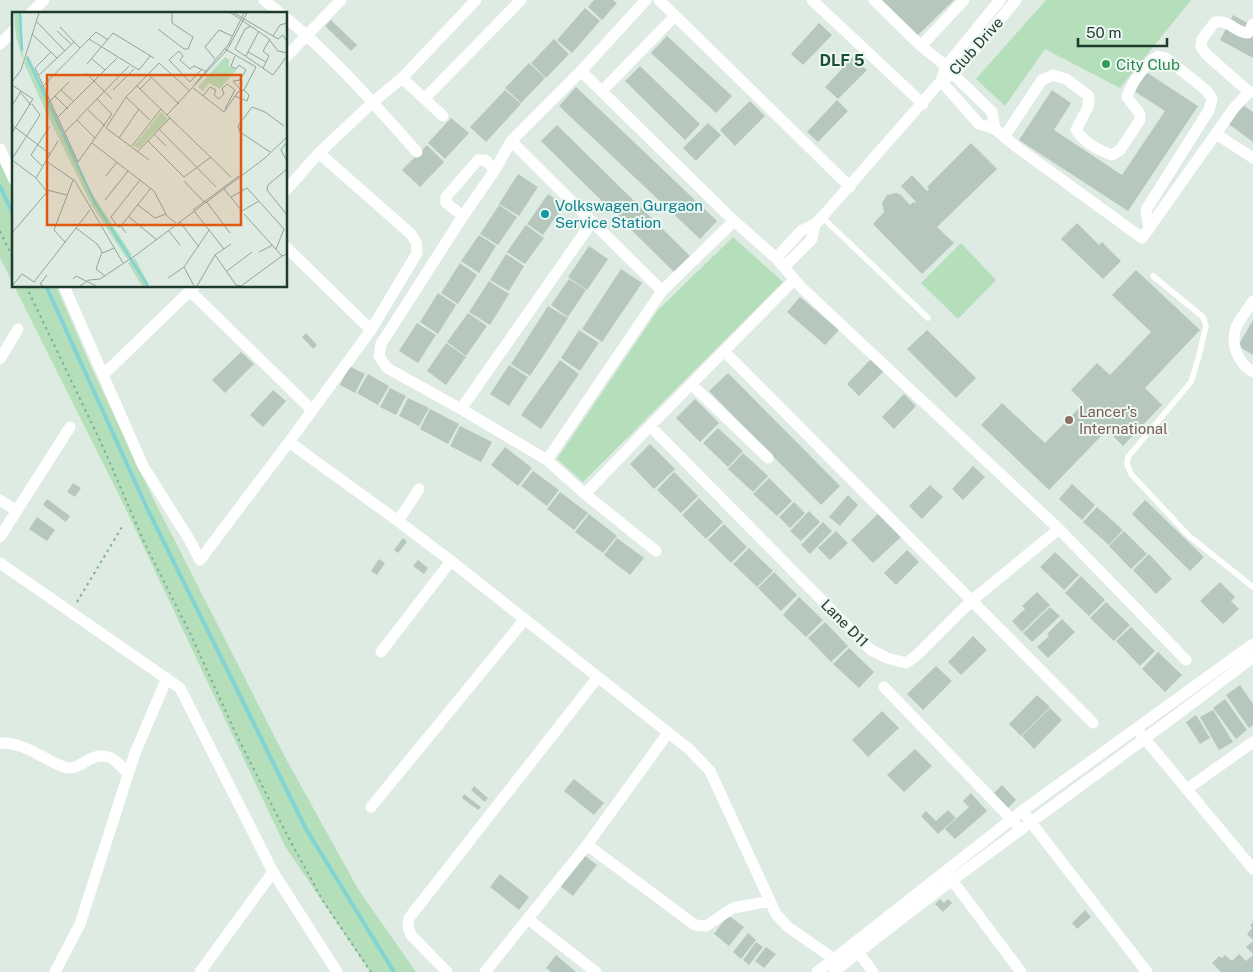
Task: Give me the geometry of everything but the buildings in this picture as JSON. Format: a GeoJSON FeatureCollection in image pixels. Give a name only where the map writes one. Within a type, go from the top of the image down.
{"type":"FeatureCollection","features":[{"type":"Feature","properties":{"kind":"street"},"geometry":{"type":"LineString","coordinates":[[32,12],[44,0]]}},
{"type":"Feature","properties":{"kind":"street"},"geometry":{"type":"LineString","coordinates":[[264,0],[279,12]]}},
{"type":"Feature","properties":{"kind":"street"},"geometry":{"type":"LineString","coordinates":[[288,54],[341,0]]}},
{"type":"Feature","properties":{"kind":"street"},"geometry":{"type":"LineString","coordinates":[[288,188],[319,152],[402,78],[476,0]]}},
{"type":"Feature","properties":{"kind":"street"},"geometry":{"type":"LineString","coordinates":[[425,98],[520,0]]}},
{"type":"Feature","properties":{"kind":"street"},"geometry":{"type":"LineString","coordinates":[[646,0],[581,71],[512,141],[381,344],[379,356],[387,368],[547,460],[585,494],[656,551]]}},
{"type":"Feature","properties":{"kind":"street"},"geometry":{"type":"LineString","coordinates":[[659,0],[850,187]]}},
{"type":"Feature","properties":{"kind":"street"},"geometry":{"type":"LineString","coordinates":[[812,0],[923,104]]}},
{"type":"Feature","properties":{"kind":"street"},"geometry":{"type":"LineString","coordinates":[[874,0],[921,46],[950,70],[992,112],[995,129]]}},
{"type":"Feature","properties":{"kind":"street"},"geometry":{"type":"LineString","coordinates":[[921,46],[964,0]]}},
{"type":"Feature","properties":{"kind":"street","name":"Club Drive"},"geometry":{"type":"LineString","coordinates":[[780,262],[801,232],[819,221],[923,104],[1000,0]]}},
{"type":"Feature","properties":{"kind":"street","name":"Club Drive"},"geometry":{"type":"LineString","coordinates":[[950,70],[1016,0]]}},
{"type":"Feature","properties":{"kind":"street"},"geometry":{"type":"LineString","coordinates":[[602,91],[675,16]]}},
{"type":"Feature","properties":{"kind":"street"},"geometry":{"type":"LineString","coordinates":[[288,20],[307,35],[373,102],[417,152]]}},
{"type":"Feature","properties":{"kind":"street"},"geometry":{"type":"LineString","coordinates":[[941,82],[979,124],[995,129],[1142,238],[1234,108],[1251,92],[1207,56],[1201,47],[1202,39],[1215,22],[1223,21],[1242,33],[1248,33],[1253,24]]}},
{"type":"Feature","properties":{"kind":"street"},"geometry":{"type":"LineString","coordinates":[[0,44],[12,32]]}},
{"type":"Feature","properties":{"kind":"street"},"geometry":{"type":"LineString","coordinates":[[1004,137],[1042,80],[1053,75],[1066,79],[1089,96],[1088,106],[1076,130],[1080,136],[1102,152],[1112,156],[1120,150],[1140,120],[1140,114],[1127,97],[1130,88],[1150,61],[1158,56],[1166,58],[1207,91],[1212,99],[1209,110],[1146,210],[1149,229]]}},
{"type":"Feature","properties":{"kind":"street"},"geometry":{"type":"LineString","coordinates":[[581,71],[734,221],[780,262],[794,280],[1059,529],[1186,660]]}},
{"type":"Feature","properties":{"kind":"street"},"geometry":{"type":"LineString","coordinates":[[402,78],[444,116]]}},
{"type":"Feature","properties":{"kind":"street"},"geometry":{"type":"LineString","coordinates":[[1216,134],[1253,158]]}},
{"type":"Feature","properties":{"kind":"street"},"geometry":{"type":"LineString","coordinates":[[512,141],[662,291]]}},
{"type":"Feature","properties":{"kind":"street"},"geometry":{"type":"LineString","coordinates":[[0,150],[12,173]]}},
{"type":"Feature","properties":{"kind":"street"},"geometry":{"type":"LineString","coordinates":[[65,288],[143,466],[200,560],[371,330],[417,253],[416,242],[411,234],[319,152]]}},
{"type":"Feature","properties":{"kind":"street"},"geometry":{"type":"LineString","coordinates":[[463,216],[446,203],[446,197],[478,160],[485,160],[495,170]]}},
{"type":"Feature","properties":{"kind":"street"},"geometry":{"type":"LineString","coordinates":[[547,460],[662,291],[734,221]]}},
{"type":"Feature","properties":{"kind":"street"},"geometry":{"type":"LineString","coordinates":[[461,409],[592,222]]}},
{"type":"Feature","properties":{"kind":"street"},"geometry":{"type":"LineString","coordinates":[[288,249],[371,330]]}},
{"type":"Feature","properties":{"kind":"street"},"geometry":{"type":"LineString","coordinates":[[585,494],[794,280]]}},
{"type":"Feature","properties":{"kind":"street"},"geometry":{"type":"LineString","coordinates":[[103,375],[193,289],[312,410]]}},
{"type":"Feature","properties":{"kind":"street"},"geometry":{"type":"LineString","coordinates":[[1253,302],[1236,327],[1232,337],[1237,356],[1244,366],[1253,372]]}},
{"type":"Feature","properties":{"kind":"street"},"geometry":{"type":"LineString","coordinates":[[0,359],[18,329]]}},
{"type":"Feature","properties":{"kind":"street"},"geometry":{"type":"LineString","coordinates":[[724,351],[1093,723]]}},
{"type":"Feature","properties":{"kind":"street"},"geometry":{"type":"LineString","coordinates":[[691,384],[768,458]]}},
{"type":"Feature","properties":{"kind":"street","name":"Lane D11"},"geometry":{"type":"LineString","coordinates":[[650,426],[871,650],[887,658],[906,663],[917,655],[970,601],[1059,529]]}},
{"type":"Feature","properties":{"kind":"street"},"geometry":{"type":"LineString","coordinates":[[0,537],[70,427]]}},
{"type":"Feature","properties":{"kind":"street"},"geometry":{"type":"LineString","coordinates":[[289,442],[451,561],[689,749],[710,771],[776,914],[788,927],[834,959]]}},
{"type":"Feature","properties":{"kind":"street"},"geometry":{"type":"LineString","coordinates":[[398,521],[419,489]]}},
{"type":"Feature","properties":{"kind":"street"},"geometry":{"type":"LineString","coordinates":[[0,500],[16,512]]}},
{"type":"Feature","properties":{"kind":"street"},"geometry":{"type":"LineString","coordinates":[[381,652],[451,561]]}},
{"type":"Feature","properties":{"kind":"street"},"geometry":{"type":"LineString","coordinates":[[0,563],[180,688],[273,872],[336,972]]}},
{"type":"Feature","properties":{"kind":"street"},"geometry":{"type":"LineString","coordinates":[[371,807],[525,619]]}},
{"type":"Feature","properties":{"kind":"street"},"geometry":{"type":"LineString","coordinates":[[948,876],[1030,821],[1253,644]]}},
{"type":"Feature","properties":{"kind":"street"},"geometry":{"type":"LineString","coordinates":[[834,972],[855,949],[948,876],[1011,819],[1253,658]]}},
{"type":"Feature","properties":{"kind":"street"},"geometry":{"type":"LineString","coordinates":[[447,972],[411,935],[408,927],[409,918],[598,677]]}},
{"type":"Feature","properties":{"kind":"street"},"geometry":{"type":"LineString","coordinates":[[55,972],[80,924],[135,753],[167,678]]}},
{"type":"Feature","properties":{"kind":"street"},"geometry":{"type":"LineString","coordinates":[[884,688],[1020,828]]}},
{"type":"Feature","properties":{"kind":"street"},"geometry":{"type":"LineString","coordinates":[[485,972],[587,844],[668,733]]}},
{"type":"Feature","properties":{"kind":"street"},"geometry":{"type":"LineString","coordinates":[[1141,734],[1253,869]]}},
{"type":"Feature","properties":{"kind":"street"},"geometry":{"type":"LineString","coordinates":[[1187,789],[1253,742]]}},
{"type":"Feature","properties":{"kind":"street"},"geometry":{"type":"LineString","coordinates":[[0,743],[12,743],[66,767],[76,767],[88,759],[98,756],[111,758],[128,774]]}},
{"type":"Feature","properties":{"kind":"street"},"geometry":{"type":"LineString","coordinates":[[1022,811],[1147,972]]}},
{"type":"Feature","properties":{"kind":"street"},"geometry":{"type":"LineString","coordinates":[[587,844],[695,925],[706,926],[733,908],[770,901]]}},
{"type":"Feature","properties":{"kind":"street"},"geometry":{"type":"LineString","coordinates":[[200,972],[273,872]]}},
{"type":"Feature","properties":{"kind":"street"},"geometry":{"type":"LineString","coordinates":[[948,876],[1021,972]]}},
{"type":"Feature","properties":{"kind":"street"},"geometry":{"type":"LineString","coordinates":[[528,919],[596,972]]}},
{"type":"Feature","properties":{"kind":"street"},"geometry":{"type":"LineString","coordinates":[[817,972],[834,959],[855,949]]}},
{"type":"Feature","properties":{"kind":"street"},"geometry":{"type":"LineString","coordinates":[[855,949],[873,972]]}},
{"type":"Feature","properties":{"kind":"lane"},"geometry":{"type":"LineString","coordinates":[[819,221],[928,318]]}},
{"type":"Feature","properties":{"kind":"lane"},"geometry":{"type":"LineString","coordinates":[[1153,276],[1203,317],[1206,326],[1191,382],[1128,457],[1129,469],[1131,474],[1189,536],[1253,587]]}},
{"type":"Feature","properties":{"kind":"path"},"geometry":{"type":"LineString","coordinates":[[0,231],[12,257]]}},
{"type":"Feature","properties":{"kind":"path"},"geometry":{"type":"LineString","coordinates":[[27,288],[103,447],[145,544],[190,633],[255,770],[324,901],[372,972]]}},
{"type":"Feature","properties":{"kind":"path"},"geometry":{"type":"LineString","coordinates":[[71,612],[122,527]]}},
{"type":"Feature","properties":{"kind":"green space","name":"City Club"},"geometry":{"type":"Polygon","coordinates":[[[1046,0],[1191,0],[1120,88],[1045,49],[1005,106],[976,79],[1046,0]]]}},
{"type":"Feature","properties":{"kind":"green space"},"geometry":{"type":"Polygon","coordinates":[[[0,162],[12,188],[12,282],[0,258],[0,162]]]}},
{"type":"Feature","properties":{"kind":"green space"},"geometry":{"type":"Polygon","coordinates":[[[733,237],[783,282],[583,482],[557,459],[658,310],[733,237]]]}},
{"type":"Feature","properties":{"kind":"green space"},"geometry":{"type":"Polygon","coordinates":[[[961,243],[996,280],[958,319],[921,283],[961,243]]]}},
{"type":"Feature","properties":{"kind":"green space"},"geometry":{"type":"Polygon","coordinates":[[[15,288],[57,288],[93,371],[154,500],[285,757],[358,889],[416,972],[370,972],[285,846],[121,499],[15,288]]]}},
{"type":"Feature","properties":{"kind":"waterway"},"geometry":{"type":"LineString","coordinates":[[0,186],[12,212]]}},
{"type":"Feature","properties":{"kind":"waterway"},"geometry":{"type":"LineString","coordinates":[[47,288],[146,506],[306,829],[394,972]]}},
{"type":"Feature","properties":{"kind":"place","name":"City Club"},"geometry":{"type":"Point","coordinates":[1106,64]}},
{"type":"Feature","properties":{"kind":"place","name":"Volkswagen Gurgaon Service Station"},"geometry":{"type":"Point","coordinates":[545,214]}},
{"type":"Feature","properties":{"kind":"place","name":"Lancer's International"},"geometry":{"type":"Point","coordinates":[1069,420]}},
{"type":"Feature","properties":{"kind":"district","name":"DLF 5"},"geometry":{"type":"Point","coordinates":[842,60]}}]}
